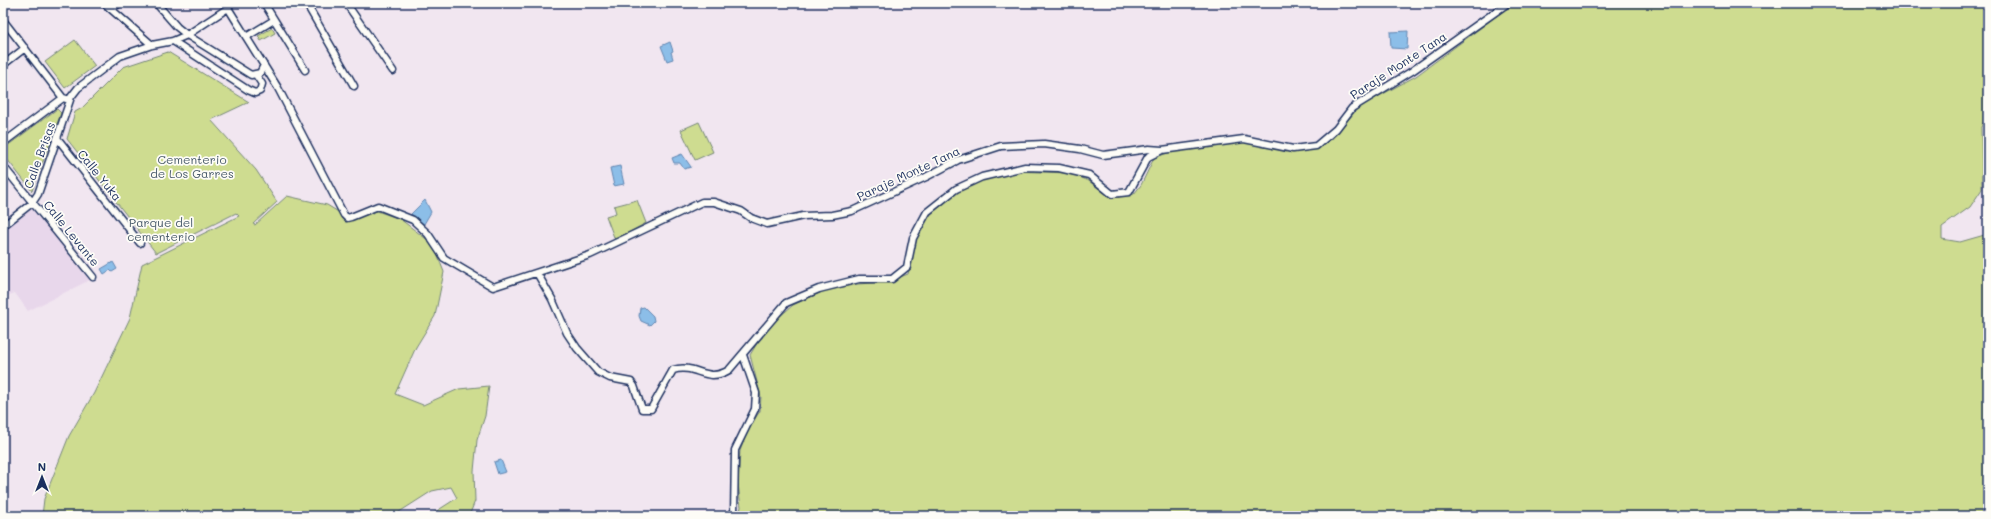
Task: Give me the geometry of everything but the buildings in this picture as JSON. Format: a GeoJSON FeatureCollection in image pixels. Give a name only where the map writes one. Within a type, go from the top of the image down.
{"type":"FeatureCollection","features":[{"type":"Feature","properties":{"kind":"street"},"geometry":{"type":"LineString","coordinates":[[104,3],[152,45]]}},
{"type":"Feature","properties":{"kind":"street"},"geometry":{"type":"LineString","coordinates":[[111,9],[120,3]]}},
{"type":"Feature","properties":{"kind":"street"},"geometry":{"type":"LineString","coordinates":[[264,3],[305,70]]}},
{"type":"Feature","properties":{"kind":"street"},"geometry":{"type":"LineString","coordinates":[[306,3],[354,86]]}},
{"type":"Feature","properties":{"kind":"street"},"geometry":{"type":"LineString","coordinates":[[356,3],[347,5],[393,71]]}},
{"type":"Feature","properties":{"kind":"street","name":"Paraje Monte Tana"},"geometry":{"type":"LineString","coordinates":[[276,86],[344,215],[347,218],[378,206],[413,220],[428,234],[444,258],[493,287],[590,255],[702,202],[714,202],[741,211],[751,218],[767,224],[803,216],[832,215],[852,211],[926,177],[958,160],[1001,146],[1044,144],[1080,149],[1103,155],[1149,149],[1162,150],[1244,139],[1293,149],[1316,146],[1336,129],[1352,108],[1412,71],[1508,3]]}},
{"type":"Feature","properties":{"kind":"street"},"geometry":{"type":"LineString","coordinates":[[159,4],[177,27],[186,35],[251,75],[260,73],[264,65]]}},
{"type":"Feature","properties":{"kind":"street"},"geometry":{"type":"LineString","coordinates":[[3,20],[63,98],[70,100],[78,88],[120,56],[152,45],[173,41],[186,35],[227,6],[276,86],[262,88],[255,93],[248,90],[173,41]]}},
{"type":"Feature","properties":{"kind":"street"},"geometry":{"type":"LineString","coordinates":[[246,37],[274,20]]}},
{"type":"Feature","properties":{"kind":"street"},"geometry":{"type":"LineString","coordinates":[[3,65],[25,48]]}},
{"type":"Feature","properties":{"kind":"street"},"geometry":{"type":"LineString","coordinates":[[256,75],[262,84],[262,88]]}},
{"type":"Feature","properties":{"kind":"street"},"geometry":{"type":"LineString","coordinates":[[3,143],[63,98]]}},
{"type":"Feature","properties":{"kind":"street","name":"Calle Brisas"},"geometry":{"type":"LineString","coordinates":[[3,226],[32,202],[38,194],[58,139],[70,100]]}},
{"type":"Feature","properties":{"kind":"street","name":"Calle Yuka"},"geometry":{"type":"LineString","coordinates":[[58,139],[140,243]]}},
{"type":"Feature","properties":{"kind":"street","name":"Paraje Monte Tana"},"geometry":{"type":"LineString","coordinates":[[537,273],[552,299],[567,333],[577,348],[598,372],[610,378],[631,382],[634,386],[642,409],[651,409],[673,370],[682,367],[708,376],[716,376],[729,370],[744,355],[786,303],[819,289],[859,279],[892,279],[907,267],[913,238],[927,212],[956,189],[982,177],[1025,167],[1059,168],[1088,175],[1112,194],[1129,192],[1148,157],[1162,150]]}},
{"type":"Feature","properties":{"kind":"street","name":"Calle Levante"},"geometry":{"type":"LineString","coordinates":[[3,166],[93,277]]}},
{"type":"Feature","properties":{"kind":"street"},"geometry":{"type":"LineString","coordinates":[[734,516],[735,450],[755,409],[756,393],[744,355]]}},
{"type":"Feature","properties":{"kind":"shaded area"},"geometry":{"type":"Polygon","coordinates":[[[32,209],[90,280],[28,311],[15,293],[3,297],[3,231],[32,209]]]}},
{"type":"Feature","properties":{"kind":"green space"},"geometry":{"type":"Polygon","coordinates":[[[1514,3],[1988,3],[1988,114],[1981,127],[1982,189],[1970,207],[1942,227],[1942,239],[1960,242],[1988,234],[1988,516],[738,516],[741,507],[738,484],[740,451],[748,429],[760,411],[761,397],[750,355],[759,340],[778,318],[793,305],[824,291],[858,284],[887,282],[908,274],[918,233],[931,214],[958,192],[982,180],[1011,171],[1070,173],[1089,181],[1103,192],[1117,197],[1134,194],[1141,185],[1154,158],[1170,152],[1237,142],[1255,143],[1293,152],[1323,144],[1332,139],[1359,107],[1416,76],[1514,3]]]}},
{"type":"Feature","properties":{"kind":"green space"},"geometry":{"type":"Polygon","coordinates":[[[272,28],[275,33],[261,41],[258,36],[272,28]]]}},
{"type":"Feature","properties":{"kind":"green space"},"geometry":{"type":"Polygon","coordinates":[[[75,40],[95,66],[65,88],[45,62],[75,40]]]}},
{"type":"Feature","properties":{"kind":"green space"},"geometry":{"type":"Polygon","coordinates":[[[168,52],[249,102],[211,120],[256,170],[277,202],[253,224],[255,225],[287,196],[327,205],[350,219],[377,211],[400,219],[433,244],[444,272],[435,316],[416,347],[395,394],[423,405],[459,389],[489,386],[485,416],[477,440],[474,471],[475,501],[469,516],[429,516],[457,498],[451,487],[432,491],[393,516],[42,516],[44,499],[69,436],[94,393],[130,318],[142,264],[239,216],[236,213],[156,253],[67,139],[75,112],[82,108],[123,67],[168,52]]]}},
{"type":"Feature","properties":{"kind":"green space"},"geometry":{"type":"Polygon","coordinates":[[[57,109],[61,113],[32,191],[3,154],[3,149],[57,109]]]}},
{"type":"Feature","properties":{"kind":"green space"},"geometry":{"type":"Polygon","coordinates":[[[699,122],[713,152],[695,160],[681,130],[699,122]]]}},
{"type":"Feature","properties":{"kind":"green space"},"geometry":{"type":"Polygon","coordinates":[[[637,200],[646,223],[615,240],[606,216],[616,213],[614,206],[637,200]]]}},
{"type":"Feature","properties":{"kind":"water"},"geometry":{"type":"Polygon","coordinates":[[[1408,31],[1407,49],[1391,48],[1390,32],[1408,31]]]}},
{"type":"Feature","properties":{"kind":"water"},"geometry":{"type":"Polygon","coordinates":[[[670,42],[673,51],[671,52],[673,59],[667,61],[661,46],[670,42]]]}},
{"type":"Feature","properties":{"kind":"water"},"geometry":{"type":"Polygon","coordinates":[[[682,154],[691,167],[684,169],[680,163],[674,163],[672,158],[682,154]]]}},
{"type":"Feature","properties":{"kind":"water"},"geometry":{"type":"Polygon","coordinates":[[[620,166],[624,184],[614,186],[610,168],[620,166]]]}},
{"type":"Feature","properties":{"kind":"water"},"geometry":{"type":"Polygon","coordinates":[[[425,200],[431,212],[424,224],[411,214],[425,200]]]}},
{"type":"Feature","properties":{"kind":"water"},"geometry":{"type":"Polygon","coordinates":[[[113,262],[117,269],[112,272],[110,270],[104,274],[101,269],[113,262]]]}},
{"type":"Feature","properties":{"kind":"water"},"geometry":{"type":"Polygon","coordinates":[[[644,307],[653,316],[654,321],[650,325],[641,321],[639,316],[640,308],[644,307]]]}},
{"type":"Feature","properties":{"kind":"water"},"geometry":{"type":"Polygon","coordinates":[[[501,460],[506,472],[498,474],[494,462],[501,460]]]}},
{"type":"Feature","properties":{"kind":"park label","name":"Cementerio de Los Garres"},"geometry":{"type":"Point","coordinates":[192,166]}},
{"type":"Feature","properties":{"kind":"park label","name":"Parque del cementerio"},"geometry":{"type":"Point","coordinates":[161,229]}}]}
